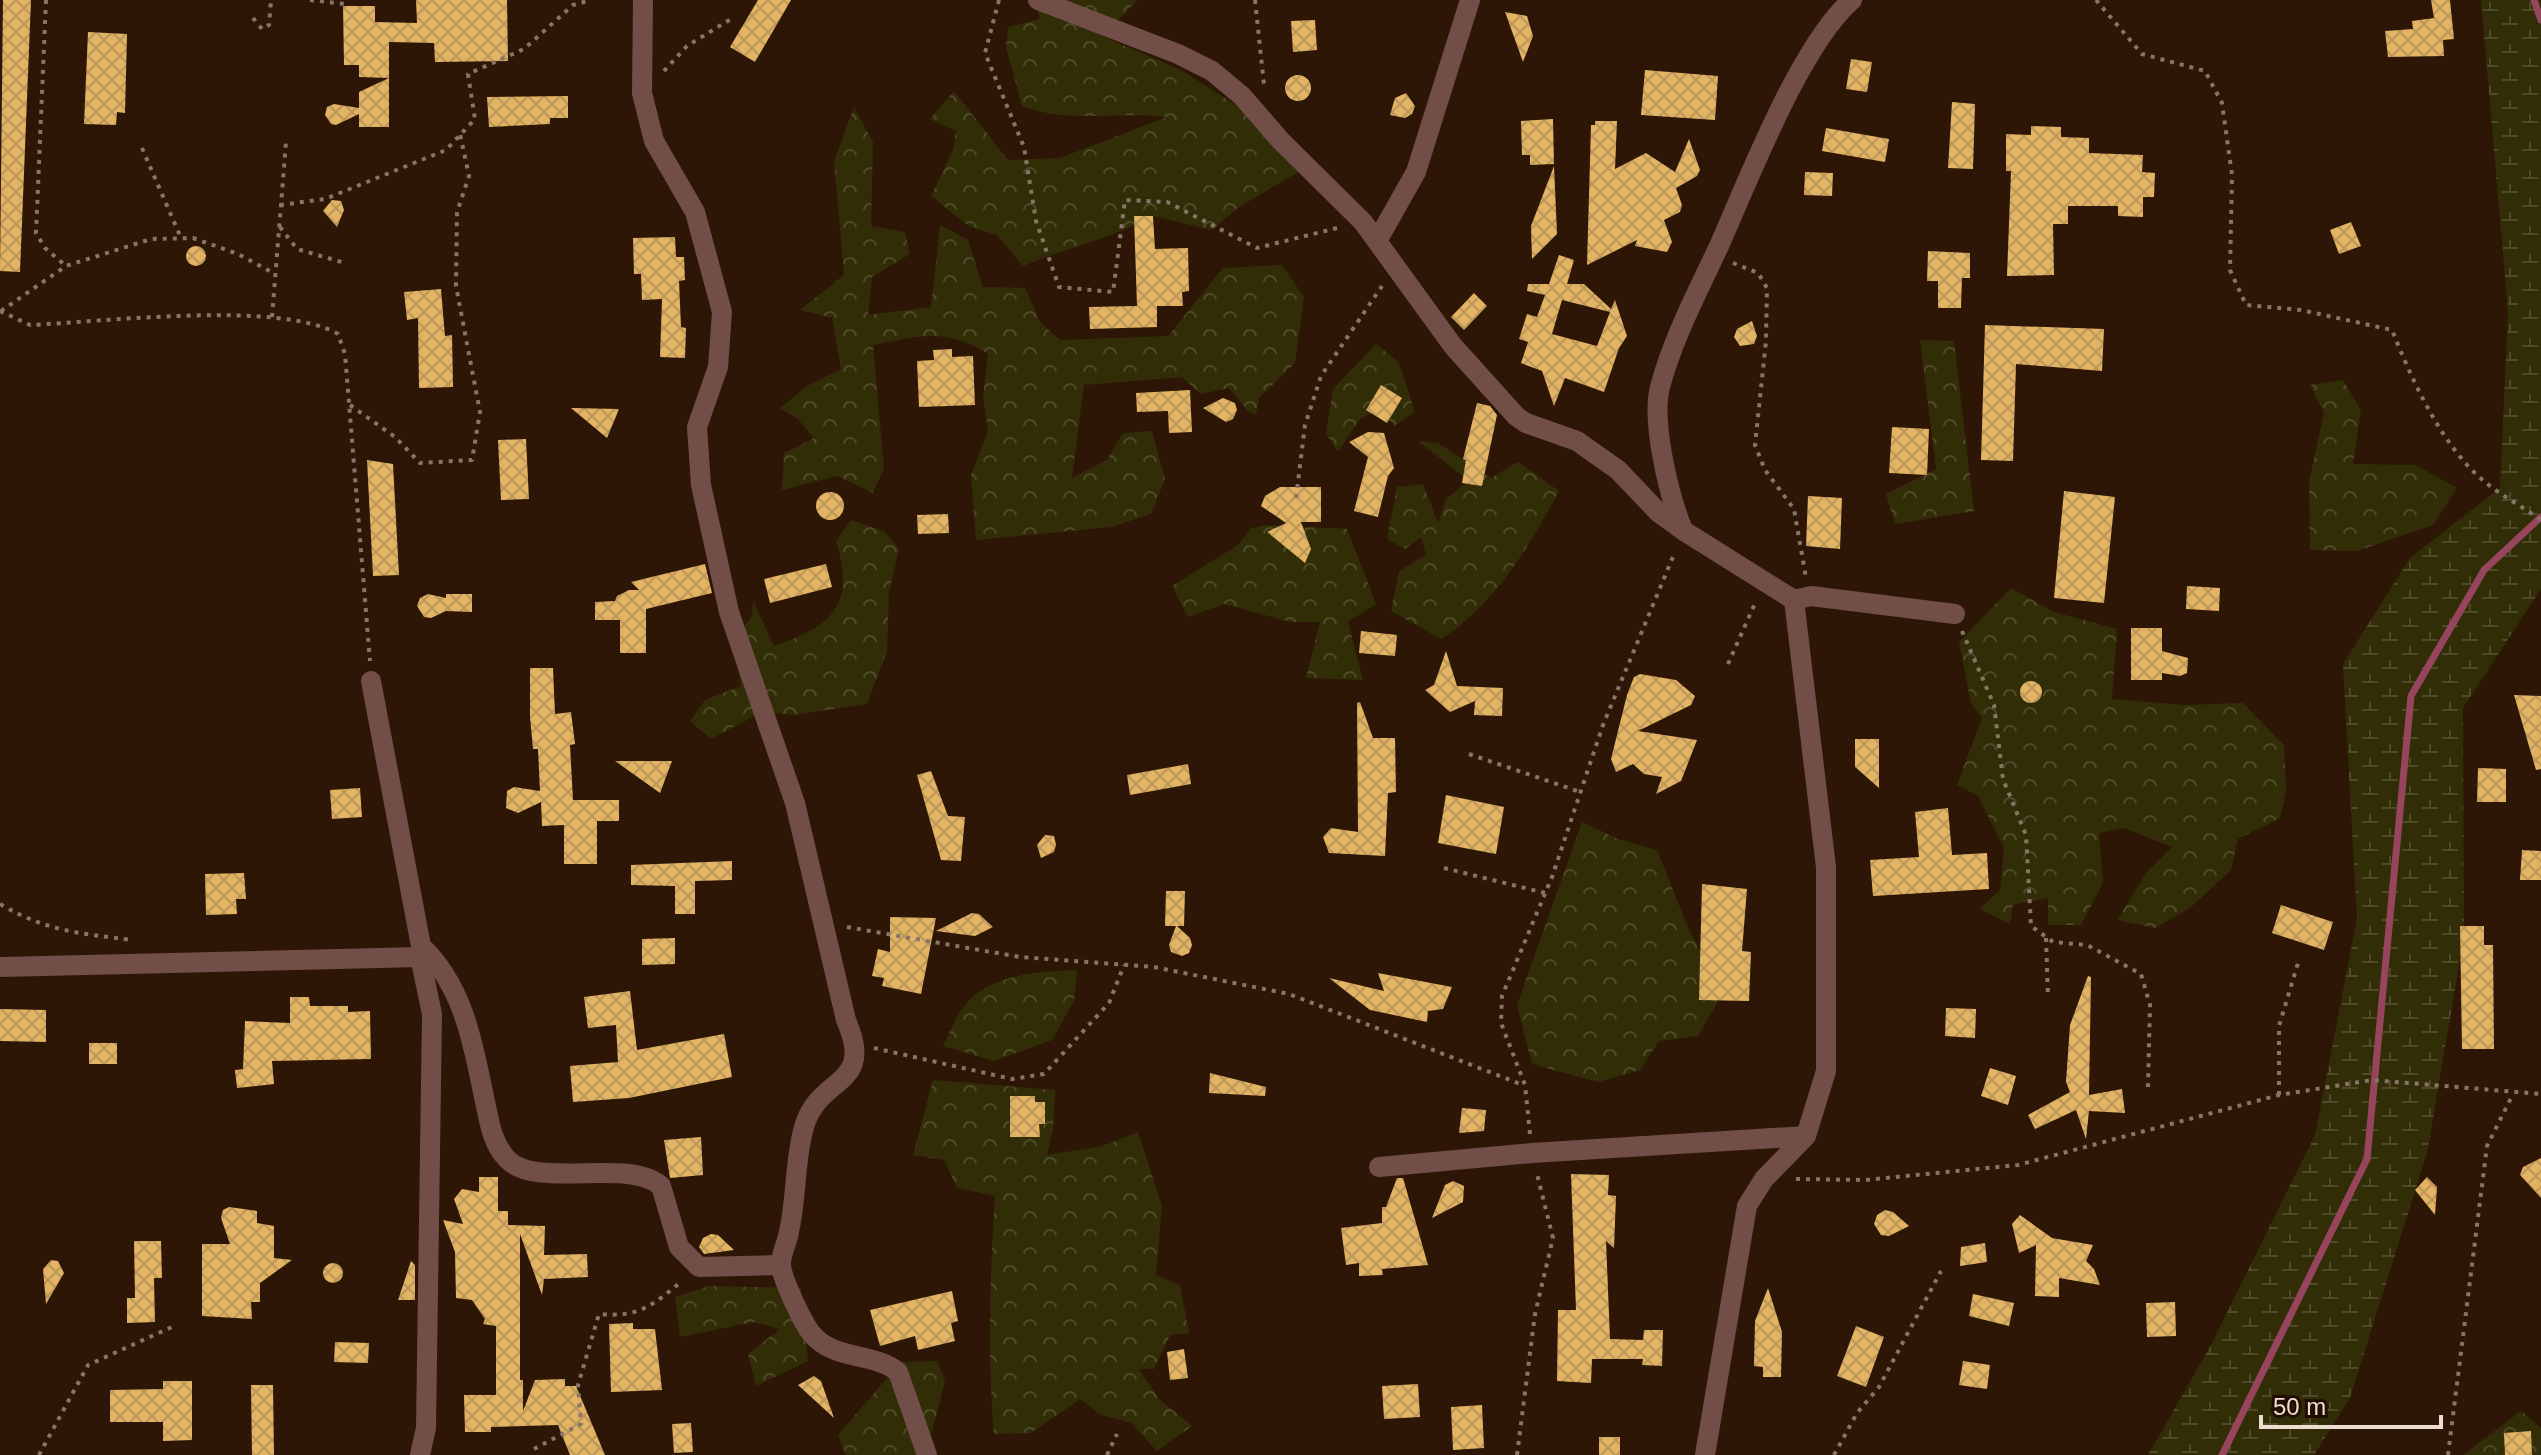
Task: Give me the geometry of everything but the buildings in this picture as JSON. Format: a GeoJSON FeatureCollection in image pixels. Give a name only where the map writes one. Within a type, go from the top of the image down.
{"type":"FeatureCollection","features":[{"type":"Feature","properties":{"kind":"street"},"geometry":{"type":"LineString","coordinates":[[643,0],[642,93],[654,141],[695,212],[722,312],[718,367],[697,427],[701,485],[729,612],[795,803],[846,1020],[857,1044],[857,1057],[851,1070],[815,1105],[804,1127],[797,1186],[780,1265],[811,1332],[824,1345],[872,1362],[887,1363],[898,1372],[927,1455]]}},
{"type":"Feature","properties":{"kind":"street"},"geometry":{"type":"LineString","coordinates":[[1038,0],[1212,71],[1267,122],[1281,141],[1363,222],[1397,264],[1453,346],[1516,416],[1526,423],[1577,441],[1602,458],[1684,531],[1761,579],[1802,598],[1955,614]]}},
{"type":"Feature","properties":{"kind":"street"},"geometry":{"type":"LineString","coordinates":[[1377,241],[1416,172],[1470,0]]}},
{"type":"Feature","properties":{"kind":"street"},"geometry":{"type":"LineString","coordinates":[[1684,531],[1673,506],[1658,405],[1660,387],[1694,296],[1762,148],[1811,55],[1852,0]]}},
{"type":"Feature","properties":{"kind":"street"},"geometry":{"type":"LineString","coordinates":[[1705,1455],[1747,1206],[1764,1179],[1806,1136],[1826,1071],[1826,867],[1802,598]]}},
{"type":"Feature","properties":{"kind":"street"},"geometry":{"type":"LineString","coordinates":[[371,681],[421,946],[443,969],[458,998],[472,1041],[492,1133],[499,1149],[513,1165],[546,1173],[626,1174],[654,1180],[661,1186],[679,1247],[699,1267],[780,1265]]}},
{"type":"Feature","properties":{"kind":"street"},"geometry":{"type":"LineString","coordinates":[[0,967],[420,957],[432,1014],[426,1428],[420,1455]]}},
{"type":"Feature","properties":{"kind":"street"},"geometry":{"type":"LineString","coordinates":[[1379,1167],[1532,1153],[1806,1136]]}},
{"type":"Feature","properties":{"kind":"path"},"geometry":{"type":"LineString","coordinates":[[46,0],[36,233],[45,248],[66,266]]}},
{"type":"Feature","properties":{"kind":"path"},"geometry":{"type":"LineString","coordinates":[[253,18],[262,29],[269,25],[272,0],[278,0]]}},
{"type":"Feature","properties":{"kind":"path"},"geometry":{"type":"LineString","coordinates":[[310,0],[345,4]]}},
{"type":"Feature","properties":{"kind":"path"},"geometry":{"type":"LineString","coordinates":[[280,205],[325,199],[446,150],[475,119],[468,74],[524,49],[573,5],[591,0]]}},
{"type":"Feature","properties":{"kind":"path"},"geometry":{"type":"LineString","coordinates":[[999,0],[985,53],[1024,147],[1036,221],[1059,287],[1113,292],[1125,200],[1167,202],[1257,248],[1363,222]]}},
{"type":"Feature","properties":{"kind":"path"},"geometry":{"type":"LineString","coordinates":[[1255,0],[1267,122]]}},
{"type":"Feature","properties":{"kind":"path"},"geometry":{"type":"LineString","coordinates":[[2096,0],[2142,54],[2205,71],[2222,103],[2232,175],[2230,270],[2246,305],[2301,310],[2392,330],[2439,426],[2483,480],[2541,520]]}},
{"type":"Feature","properties":{"kind":"path"},"geometry":{"type":"LineString","coordinates":[[642,93],[687,46],[731,19]]}},
{"type":"Feature","properties":{"kind":"path"},"geometry":{"type":"LineString","coordinates":[[350,405],[395,437],[420,463],[472,460],[480,412],[456,286],[457,212],[469,176],[460,134]]}},
{"type":"Feature","properties":{"kind":"path"},"geometry":{"type":"LineString","coordinates":[[272,317],[286,142]]}},
{"type":"Feature","properties":{"kind":"path"},"geometry":{"type":"LineString","coordinates":[[142,148],[181,238]]}},
{"type":"Feature","properties":{"kind":"path"},"geometry":{"type":"LineString","coordinates":[[278,225],[297,249],[345,263]]}},
{"type":"Feature","properties":{"kind":"path"},"geometry":{"type":"LineString","coordinates":[[0,311],[66,266],[151,239],[193,238],[238,254],[275,274]]}},
{"type":"Feature","properties":{"kind":"path"},"geometry":{"type":"LineString","coordinates":[[1714,256],[1758,273],[1767,288],[1766,341],[1755,445],[1765,470],[1794,509],[1802,598]]}},
{"type":"Feature","properties":{"kind":"path"},"geometry":{"type":"LineString","coordinates":[[1296,498],[1305,425],[1321,376],[1397,264]]}},
{"type":"Feature","properties":{"kind":"path"},"geometry":{"type":"LineString","coordinates":[[0,311],[30,325],[272,317],[312,323],[338,334],[345,354],[350,405],[371,681]]}},
{"type":"Feature","properties":{"kind":"path"},"geometry":{"type":"LineString","coordinates":[[1517,1455],[1535,1314],[1553,1238],[1532,1153],[1525,1085],[1504,1035],[1502,996],[1545,893],[1603,725],[1684,531]]}},
{"type":"Feature","properties":{"kind":"path"},"geometry":{"type":"LineString","coordinates":[[1728,664],[1752,615],[1761,579]]}},
{"type":"Feature","properties":{"kind":"path"},"geometry":{"type":"LineString","coordinates":[[1955,614],[1994,705],[2003,779],[2026,835],[2031,926],[2053,942],[2087,945],[2141,974],[2150,1005],[2148,1087]]}},
{"type":"Feature","properties":{"kind":"path"},"geometry":{"type":"LineString","coordinates":[[1469,754],[1581,792]]}},
{"type":"Feature","properties":{"kind":"path"},"geometry":{"type":"LineString","coordinates":[[1444,868],[1545,893]]}},
{"type":"Feature","properties":{"kind":"path"},"geometry":{"type":"LineString","coordinates":[[825,923],[1020,957],[1154,967],[1289,994],[1525,1085]]}},
{"type":"Feature","properties":{"kind":"path"},"geometry":{"type":"LineString","coordinates":[[2046,938],[2048,997]]}},
{"type":"Feature","properties":{"kind":"path"},"geometry":{"type":"LineString","coordinates":[[2279,1095],[2279,1026],[2298,963]]}},
{"type":"Feature","properties":{"kind":"path"},"geometry":{"type":"LineString","coordinates":[[857,1044],[1012,1079],[1044,1074],[1109,1003],[1124,965]]}},
{"type":"Feature","properties":{"kind":"path"},"geometry":{"type":"LineString","coordinates":[[1764,1179],[1865,1180],[2018,1165],[2279,1095],[2372,1080],[2541,1094]]}},
{"type":"Feature","properties":{"kind":"path"},"geometry":{"type":"LineString","coordinates":[[2448,1455],[2487,1146],[2513,1094]]}},
{"type":"Feature","properties":{"kind":"path"},"geometry":{"type":"LineString","coordinates":[[534,1449],[581,1424],[578,1385],[599,1314],[615,1315],[649,1309],[699,1267]]}},
{"type":"Feature","properties":{"kind":"path"},"geometry":{"type":"LineString","coordinates":[[1834,1455],[1857,1413],[1879,1387],[1941,1271]]}},
{"type":"Feature","properties":{"kind":"path"},"geometry":{"type":"LineString","coordinates":[[39,1455],[88,1365],[172,1327]]}},
{"type":"Feature","properties":{"kind":"path"},"geometry":{"type":"LineString","coordinates":[[1107,1455],[1117,1434]]}},
{"type":"Feature","properties":{"kind":"green space"},"geometry":{"type":"Polygon","coordinates":[[[1034,0],[1138,0],[1102,36],[1181,70],[1252,115],[1300,171],[1239,207],[1212,230],[1153,216],[1122,231],[1023,266],[997,235],[970,227],[931,196],[953,150],[956,131],[930,119],[954,91],[1008,160],[1060,158],[1167,117],[1075,116],[1022,106],[1006,47],[1008,27],[1040,19],[1034,0]]]}},
{"type":"Feature","properties":{"kind":"green space"},"geometry":{"type":"Polygon","coordinates":[[[2481,0],[2541,0],[2541,589],[2463,708],[2464,937],[2427,1153],[2350,1398],[2314,1455],[2148,1455],[2211,1345],[2315,1135],[2357,919],[2343,664],[2410,558],[2500,488],[2508,311],[2481,0]]]}},
{"type":"Feature","properties":{"kind":"green space"},"geometry":{"type":"Polygon","coordinates":[[[854,107],[873,142],[871,226],[905,232],[910,254],[872,277],[868,315],[931,307],[940,225],[968,240],[983,287],[1025,288],[1040,322],[1060,340],[1168,336],[1223,268],[1282,265],[1304,297],[1295,363],[1259,398],[1256,415],[1247,410],[1229,388],[1201,394],[1182,377],[1084,385],[1072,478],[1107,460],[1123,433],[1152,431],[1165,479],[1151,514],[1111,527],[976,540],[971,475],[988,431],[983,398],[988,354],[973,345],[945,337],[919,337],[873,345],[884,468],[873,493],[837,476],[782,490],[784,453],[814,438],[798,419],[780,408],[807,386],[841,369],[832,318],[800,310],[844,275],[834,161],[854,107]]]}},
{"type":"Feature","properties":{"kind":"green space"},"geometry":{"type":"Polygon","coordinates":[[[1920,340],[1954,341],[1974,511],[1895,524],[1886,494],[1936,469],[1920,340]]]}},
{"type":"Feature","properties":{"kind":"green space"},"geometry":{"type":"Polygon","coordinates":[[[1376,344],[1399,363],[1415,412],[1394,426],[1380,408],[1359,420],[1338,452],[1326,433],[1333,389],[1376,344]]]}},
{"type":"Feature","properties":{"kind":"green space"},"geometry":{"type":"Polygon","coordinates":[[[2343,380],[2361,410],[2353,464],[2415,465],[2457,488],[2433,525],[2357,551],[2310,550],[2309,482],[2324,413],[2310,385],[2343,380]]]}},
{"type":"Feature","properties":{"kind":"green space"},"geometry":{"type":"Polygon","coordinates":[[[1418,441],[1438,443],[1491,478],[1518,462],[1559,491],[1536,533],[1494,592],[1441,639],[1391,611],[1399,571],[1426,555],[1421,537],[1405,549],[1387,539],[1397,487],[1423,484],[1438,523],[1446,499],[1469,481],[1418,441]]]}},
{"type":"Feature","properties":{"kind":"green space"},"geometry":{"type":"Polygon","coordinates":[[[851,520],[885,532],[899,549],[889,593],[887,651],[867,704],[794,715],[762,712],[711,739],[690,721],[705,700],[741,686],[732,641],[751,618],[753,601],[774,646],[825,621],[841,597],[843,582],[836,541],[851,520]]]}},
{"type":"Feature","properties":{"kind":"green space"},"geometry":{"type":"Polygon","coordinates":[[[1266,525],[1347,529],[1376,604],[1348,622],[1363,680],[1306,678],[1320,622],[1290,622],[1224,604],[1188,617],[1172,586],[1238,545],[1251,528],[1266,525]]]}},
{"type":"Feature","properties":{"kind":"green space"},"geometry":{"type":"Polygon","coordinates":[[[2011,588],[2054,612],[2117,629],[2112,699],[2185,705],[2243,703],[2284,745],[2286,791],[2280,818],[2238,839],[2231,870],[2190,908],[2155,928],[2117,920],[2147,872],[2172,847],[2124,828],[2099,833],[2103,883],[2081,925],[2048,925],[2048,898],[2013,905],[2010,924],[1980,909],[2000,890],[2004,848],[1978,796],[1957,785],[1982,718],[1971,703],[1959,642],[2011,588]]]}},
{"type":"Feature","properties":{"kind":"green space"},"geometry":{"type":"Polygon","coordinates":[[[1582,822],[1618,839],[1657,850],[1689,930],[1712,972],[1717,1003],[1698,1036],[1659,1041],[1640,1070],[1598,1082],[1532,1064],[1517,1005],[1582,822]]]}},
{"type":"Feature","properties":{"kind":"green space"},"geometry":{"type":"Polygon","coordinates":[[[1077,970],[1074,1001],[1052,1040],[994,1061],[943,1046],[964,1006],[987,987],[1016,976],[1077,970]]]}},
{"type":"Feature","properties":{"kind":"green space"},"geometry":{"type":"Polygon","coordinates":[[[933,1080],[1055,1090],[1053,1129],[1047,1155],[1103,1146],[1138,1132],[1162,1206],[1156,1275],[1180,1285],[1189,1333],[1170,1335],[1154,1369],[1139,1369],[1159,1399],[1192,1426],[1157,1451],[1131,1423],[1099,1414],[1080,1399],[1031,1433],[994,1434],[990,1315],[995,1196],[957,1188],[944,1160],[913,1155],[933,1080]]]}},
{"type":"Feature","properties":{"kind":"green space"},"geometry":{"type":"Polygon","coordinates":[[[709,1286],[801,1288],[808,1361],[756,1386],[748,1354],[780,1329],[754,1322],[680,1337],[675,1297],[709,1286]]]}},
{"type":"Feature","properties":{"kind":"green space"},"geometry":{"type":"Polygon","coordinates":[[[937,1361],[945,1381],[926,1455],[846,1455],[838,1435],[901,1362],[937,1361]]]}},
{"type":"Feature","properties":{"kind":"green space"},"geometry":{"type":"Polygon","coordinates":[[[2521,1411],[2541,1428],[2541,1455],[2463,1455],[2521,1411]]]}},
{"type":"Feature","properties":{"kind":"waterway"},"geometry":{"type":"LineString","coordinates":[[2534,0],[2541,20]]}},
{"type":"Feature","properties":{"kind":"waterway"},"geometry":{"type":"LineString","coordinates":[[2222,1455],[2367,1159],[2411,696],[2484,570],[2541,517]]}}]}
